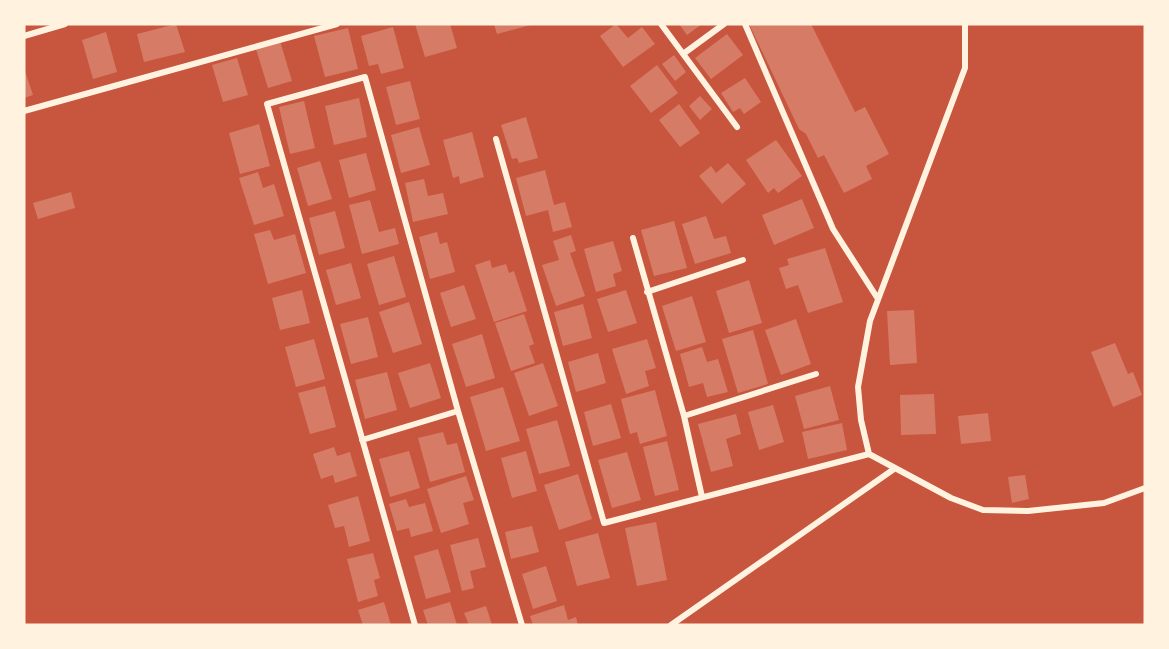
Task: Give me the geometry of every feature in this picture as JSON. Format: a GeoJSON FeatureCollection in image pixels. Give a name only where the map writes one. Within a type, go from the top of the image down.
{"type":"FeatureCollection","features":[{"type":"Feature","properties":{"kind":"street"},"geometry":{"type":"LineString","coordinates":[[24,36],[65,24]]}},
{"type":"Feature","properties":{"kind":"street"},"geometry":{"type":"LineString","coordinates":[[24,111],[337,24]]}},
{"type":"Feature","properties":{"kind":"street"},"geometry":{"type":"LineString","coordinates":[[661,24],[737,127]]}},
{"type":"Feature","properties":{"kind":"street"},"geometry":{"type":"LineString","coordinates":[[683,54],[724,24]]}},
{"type":"Feature","properties":{"kind":"street"},"geometry":{"type":"LineString","coordinates":[[745,24],[833,229],[878,299]]}},
{"type":"Feature","properties":{"kind":"street"},"geometry":{"type":"LineString","coordinates":[[869,454],[861,420],[858,387],[870,321],[965,68],[964,24]]}},
{"type":"Feature","properties":{"kind":"street"},"geometry":{"type":"LineString","coordinates":[[414,625],[267,104],[365,77],[458,411],[522,625]]}},
{"type":"Feature","properties":{"kind":"street"},"geometry":{"type":"LineString","coordinates":[[496,139],[604,523],[869,454],[951,498],[983,510],[1028,511],[1104,503],[1145,488]]}},
{"type":"Feature","properties":{"kind":"street"},"geometry":{"type":"LineString","coordinates":[[633,238],[684,416],[702,497]]}},
{"type":"Feature","properties":{"kind":"street"},"geometry":{"type":"LineString","coordinates":[[647,292],[743,260]]}},
{"type":"Feature","properties":{"kind":"street"},"geometry":{"type":"LineString","coordinates":[[684,416],[816,374]]}},
{"type":"Feature","properties":{"kind":"street"},"geometry":{"type":"LineString","coordinates":[[362,440],[458,411]]}},
{"type":"Feature","properties":{"kind":"street"},"geometry":{"type":"LineString","coordinates":[[671,625],[894,469]]}},
{"type":"Feature","properties":{"kind":"building"},"geometry":{"type":"Polygon","coordinates":[[[176,24],[185,52],[144,62],[137,34],[176,24]]]}},
{"type":"Feature","properties":{"kind":"building"},"geometry":{"type":"Polygon","coordinates":[[[415,24],[450,24],[457,48],[425,57],[415,24]]]}},
{"type":"Feature","properties":{"kind":"building"},"geometry":{"type":"Polygon","coordinates":[[[494,24],[531,24],[531,25],[497,34],[494,24]]]}},
{"type":"Feature","properties":{"kind":"building"},"geometry":{"type":"Polygon","coordinates":[[[616,24],[628,38],[642,27],[655,44],[623,67],[600,36],[616,24]]]}},
{"type":"Feature","properties":{"kind":"building"},"geometry":{"type":"Polygon","coordinates":[[[679,24],[702,24],[687,35],[679,24]]]}},
{"type":"Feature","properties":{"kind":"building"},"geometry":{"type":"Polygon","coordinates":[[[749,24],[811,24],[855,112],[865,107],[889,154],[866,166],[872,179],[844,193],[824,155],[818,158],[806,134],[799,129],[749,24]]]}},
{"type":"Feature","properties":{"kind":"building"},"geometry":{"type":"Polygon","coordinates":[[[393,27],[404,68],[381,74],[378,64],[369,66],[361,36],[393,27]]]}},
{"type":"Feature","properties":{"kind":"building"},"geometry":{"type":"Polygon","coordinates":[[[348,28],[358,69],[325,77],[314,36],[348,28]]]}},
{"type":"Feature","properties":{"kind":"building"},"geometry":{"type":"Polygon","coordinates":[[[106,32],[117,72],[93,79],[82,40],[106,32]]]}},
{"type":"Feature","properties":{"kind":"building"},"geometry":{"type":"Polygon","coordinates":[[[727,34],[743,55],[711,79],[695,58],[727,34]]]}},
{"type":"Feature","properties":{"kind":"building"},"geometry":{"type":"Polygon","coordinates":[[[280,41],[292,81],[268,88],[256,49],[280,41]]]}},
{"type":"Feature","properties":{"kind":"building"},"geometry":{"type":"Polygon","coordinates":[[[674,55],[686,72],[675,81],[662,64],[674,55]]]}},
{"type":"Feature","properties":{"kind":"building"},"geometry":{"type":"Polygon","coordinates":[[[237,58],[248,95],[223,102],[212,65],[237,58]]]}},
{"type":"Feature","properties":{"kind":"building"},"geometry":{"type":"Polygon","coordinates":[[[657,65],[678,93],[651,113],[630,86],[657,65]]]}},
{"type":"Feature","properties":{"kind":"building"},"geometry":{"type":"Polygon","coordinates":[[[24,68],[33,95],[24,98],[24,68]]]}},
{"type":"Feature","properties":{"kind":"building"},"geometry":{"type":"Polygon","coordinates":[[[745,78],[761,102],[744,114],[740,108],[733,112],[721,93],[745,78]]]}},
{"type":"Feature","properties":{"kind":"building"},"geometry":{"type":"Polygon","coordinates":[[[410,81],[420,119],[396,125],[386,87],[410,81]]]}},
{"type":"Feature","properties":{"kind":"building"},"geometry":{"type":"Polygon","coordinates":[[[700,96],[712,109],[700,120],[689,106],[700,96]]]}},
{"type":"Feature","properties":{"kind":"building"},"geometry":{"type":"Polygon","coordinates":[[[359,98],[367,137],[334,145],[325,106],[359,98]]]}},
{"type":"Feature","properties":{"kind":"building"},"geometry":{"type":"Polygon","coordinates":[[[304,101],[315,148],[290,154],[279,107],[304,101]]]}},
{"type":"Feature","properties":{"kind":"building"},"geometry":{"type":"Polygon","coordinates":[[[679,104],[700,133],[680,147],[659,120],[679,104]]]}},
{"type":"Feature","properties":{"kind":"building"},"geometry":{"type":"Polygon","coordinates":[[[526,117],[538,158],[519,163],[517,158],[512,159],[501,125],[526,117]]]}},
{"type":"Feature","properties":{"kind":"building"},"geometry":{"type":"Polygon","coordinates":[[[259,124],[270,166],[240,174],[229,133],[259,124]]]}},
{"type":"Feature","properties":{"kind":"building"},"geometry":{"type":"Polygon","coordinates":[[[419,127],[430,165],[401,173],[391,135],[419,127]]]}},
{"type":"Feature","properties":{"kind":"building"},"geometry":{"type":"Polygon","coordinates":[[[472,132],[484,177],[460,184],[459,176],[453,178],[443,140],[472,132]]]}},
{"type":"Feature","properties":{"kind":"building"},"geometry":{"type":"Polygon","coordinates":[[[776,140],[802,176],[778,193],[774,188],[768,193],[746,160],[776,140]]]}},
{"type":"Feature","properties":{"kind":"building"},"geometry":{"type":"Polygon","coordinates":[[[366,153],[376,190],[349,198],[339,160],[366,153]]]}},
{"type":"Feature","properties":{"kind":"building"},"geometry":{"type":"Polygon","coordinates":[[[320,161],[332,199],[308,206],[297,168],[320,161]]]}},
{"type":"Feature","properties":{"kind":"building"},"geometry":{"type":"Polygon","coordinates":[[[728,163],[746,184],[722,204],[699,176],[711,166],[716,173],[728,163]]]}},
{"type":"Feature","properties":{"kind":"building"},"geometry":{"type":"Polygon","coordinates":[[[545,170],[554,205],[565,202],[572,227],[553,232],[548,210],[526,216],[516,178],[545,170]]]}},
{"type":"Feature","properties":{"kind":"building"},"geometry":{"type":"Polygon","coordinates":[[[258,172],[263,188],[274,184],[284,216],[254,225],[239,178],[258,172]]]}},
{"type":"Feature","properties":{"kind":"building"},"geometry":{"type":"Polygon","coordinates":[[[424,179],[428,196],[443,193],[448,214],[413,222],[405,183],[424,179]]]}},
{"type":"Feature","properties":{"kind":"building"},"geometry":{"type":"Polygon","coordinates":[[[71,192],[75,208],[38,219],[33,203],[71,192]]]}},
{"type":"Feature","properties":{"kind":"building"},"geometry":{"type":"Polygon","coordinates":[[[802,199],[814,228],[774,245],[762,215],[802,199]]]}},
{"type":"Feature","properties":{"kind":"building"},"geometry":{"type":"Polygon","coordinates":[[[370,200],[379,232],[395,228],[399,244],[362,254],[349,205],[370,200]]]}},
{"type":"Feature","properties":{"kind":"building"},"geometry":{"type":"Polygon","coordinates":[[[335,211],[345,248],[319,255],[309,218],[335,211]]]}},
{"type":"Feature","properties":{"kind":"building"},"geometry":{"type":"Polygon","coordinates":[[[706,216],[714,239],[726,236],[731,253],[695,264],[682,224],[706,216]]]}},
{"type":"Feature","properties":{"kind":"building"},"geometry":{"type":"Polygon","coordinates":[[[674,221],[687,268],[654,276],[641,230],[674,221]]]}},
{"type":"Feature","properties":{"kind":"building"},"geometry":{"type":"Polygon","coordinates":[[[270,230],[274,240],[295,234],[306,273],[268,284],[254,234],[270,230]]]}},
{"type":"Feature","properties":{"kind":"building"},"geometry":{"type":"Polygon","coordinates":[[[437,232],[440,244],[447,242],[455,272],[430,279],[419,237],[437,232]]]}},
{"type":"Feature","properties":{"kind":"building"},"geometry":{"type":"Polygon","coordinates":[[[571,235],[576,251],[570,253],[585,296],[556,306],[542,265],[559,260],[553,241],[571,235]]]}},
{"type":"Feature","properties":{"kind":"building"},"geometry":{"type":"Polygon","coordinates":[[[613,241],[622,271],[613,274],[616,286],[596,292],[584,249],[613,241]]]}},
{"type":"Feature","properties":{"kind":"building"},"geometry":{"type":"Polygon","coordinates":[[[825,248],[843,302],[808,313],[798,285],[786,289],[779,268],[789,265],[787,259],[825,248]]]}},
{"type":"Feature","properties":{"kind":"building"},"geometry":{"type":"Polygon","coordinates":[[[394,256],[406,297],[379,305],[367,264],[394,256]]]}},
{"type":"Feature","properties":{"kind":"building"},"geometry":{"type":"Polygon","coordinates":[[[490,260],[492,268],[506,264],[509,273],[514,271],[527,311],[494,322],[475,265],[490,260]]]}},
{"type":"Feature","properties":{"kind":"building"},"geometry":{"type":"Polygon","coordinates":[[[351,263],[361,298],[336,305],[326,270],[351,263]]]}},
{"type":"Feature","properties":{"kind":"building"},"geometry":{"type":"Polygon","coordinates":[[[749,280],[762,323],[729,333],[716,291],[749,280]]]}},
{"type":"Feature","properties":{"kind":"building"},"geometry":{"type":"Polygon","coordinates":[[[464,285],[476,319],[451,327],[440,293],[464,285]]]}},
{"type":"Feature","properties":{"kind":"building"},"geometry":{"type":"Polygon","coordinates":[[[302,290],[310,323],[280,330],[272,298],[302,290]]]}},
{"type":"Feature","properties":{"kind":"building"},"geometry":{"type":"Polygon","coordinates":[[[626,290],[637,323],[608,332],[597,299],[626,290]]]}},
{"type":"Feature","properties":{"kind":"building"},"geometry":{"type":"Polygon","coordinates":[[[692,296],[706,342],[676,351],[662,306],[692,296]]]}},
{"type":"Feature","properties":{"kind":"building"},"geometry":{"type":"Polygon","coordinates":[[[409,302],[422,344],[393,353],[379,312],[409,302]]]}},
{"type":"Feature","properties":{"kind":"building"},"geometry":{"type":"Polygon","coordinates":[[[583,304],[592,338],[563,346],[554,312],[583,304]]]}},
{"type":"Feature","properties":{"kind":"building"},"geometry":{"type":"Polygon","coordinates":[[[914,310],[917,363],[890,365],[887,311],[914,310]]]}},
{"type":"Feature","properties":{"kind":"building"},"geometry":{"type":"Polygon","coordinates":[[[524,314],[534,344],[529,346],[535,363],[511,371],[495,323],[524,314]]]}},
{"type":"Feature","properties":{"kind":"building"},"geometry":{"type":"Polygon","coordinates":[[[368,317],[378,357],[351,364],[340,324],[368,317]]]}},
{"type":"Feature","properties":{"kind":"building"},"geometry":{"type":"Polygon","coordinates":[[[796,319],[811,364],[781,375],[765,330],[796,319]]]}},
{"type":"Feature","properties":{"kind":"building"},"geometry":{"type":"Polygon","coordinates":[[[753,330],[768,384],[738,393],[722,339],[753,330]]]}},
{"type":"Feature","properties":{"kind":"building"},"geometry":{"type":"Polygon","coordinates":[[[482,334],[495,378],[466,387],[452,344],[482,334]]]}},
{"type":"Feature","properties":{"kind":"building"},"geometry":{"type":"Polygon","coordinates":[[[314,339],[325,379],[296,387],[285,347],[314,339]]]}},
{"type":"Feature","properties":{"kind":"building"},"geometry":{"type":"Polygon","coordinates":[[[647,339],[656,368],[645,371],[649,386],[626,394],[612,349],[647,339]]]}},
{"type":"Feature","properties":{"kind":"building"},"geometry":{"type":"Polygon","coordinates":[[[1115,343],[1128,374],[1133,372],[1142,395],[1113,407],[1091,352],[1115,343]]]}},
{"type":"Feature","properties":{"kind":"building"},"geometry":{"type":"Polygon","coordinates":[[[702,347],[707,362],[718,359],[728,392],[707,397],[703,383],[689,387],[680,354],[702,347]]]}},
{"type":"Feature","properties":{"kind":"building"},"geometry":{"type":"Polygon","coordinates":[[[598,353],[606,383],[576,392],[568,362],[598,353]]]}},
{"type":"Feature","properties":{"kind":"building"},"geometry":{"type":"Polygon","coordinates":[[[430,363],[441,398],[410,408],[398,373],[430,363]]]}},
{"type":"Feature","properties":{"kind":"building"},"geometry":{"type":"Polygon","coordinates":[[[543,363],[558,406],[529,416],[514,373],[543,363]]]}},
{"type":"Feature","properties":{"kind":"building"},"geometry":{"type":"Polygon","coordinates":[[[387,372],[397,410],[365,419],[355,380],[387,372]]]}},
{"type":"Feature","properties":{"kind":"building"},"geometry":{"type":"Polygon","coordinates":[[[325,386],[336,427],[310,434],[298,393],[325,386]]]}},
{"type":"Feature","properties":{"kind":"building"},"geometry":{"type":"Polygon","coordinates":[[[830,386],[839,420],[804,429],[795,396],[830,386]]]}},
{"type":"Feature","properties":{"kind":"building"},"geometry":{"type":"Polygon","coordinates":[[[503,387],[520,441],[486,451],[470,397],[503,387]]]}},
{"type":"Feature","properties":{"kind":"building"},"geometry":{"type":"Polygon","coordinates":[[[655,390],[667,436],[640,444],[637,432],[630,434],[621,399],[655,390]]]}},
{"type":"Feature","properties":{"kind":"building"},"geometry":{"type":"Polygon","coordinates":[[[934,394],[936,434],[901,435],[900,395],[934,394]]]}},
{"type":"Feature","properties":{"kind":"building"},"geometry":{"type":"Polygon","coordinates":[[[611,404],[621,438],[593,446],[584,412],[611,404]]]}},
{"type":"Feature","properties":{"kind":"building"},"geometry":{"type":"Polygon","coordinates":[[[773,405],[784,442],[759,450],[748,412],[773,405]]]}},
{"type":"Feature","properties":{"kind":"building"},"geometry":{"type":"Polygon","coordinates":[[[988,413],[991,441],[961,444],[958,416],[988,413]]]}},
{"type":"Feature","properties":{"kind":"building"},"geometry":{"type":"Polygon","coordinates":[[[736,414],[741,434],[726,439],[733,466],[711,472],[698,424],[736,414]]]}},
{"type":"Feature","properties":{"kind":"building"},"geometry":{"type":"Polygon","coordinates":[[[557,420],[570,466],[539,474],[526,429],[557,420]]]}},
{"type":"Feature","properties":{"kind":"building"},"geometry":{"type":"Polygon","coordinates":[[[842,423],[847,450],[808,459],[802,432],[842,423]]]}},
{"type":"Feature","properties":{"kind":"building"},"geometry":{"type":"Polygon","coordinates":[[[443,432],[447,445],[457,443],[465,472],[430,482],[418,438],[443,432]]]}},
{"type":"Feature","properties":{"kind":"building"},"geometry":{"type":"Polygon","coordinates":[[[667,441],[679,490],[655,496],[643,447],[667,441]]]}},
{"type":"Feature","properties":{"kind":"building"},"geometry":{"type":"Polygon","coordinates":[[[334,447],[337,456],[350,452],[357,476],[335,483],[333,475],[321,479],[313,454],[334,447]]]}},
{"type":"Feature","properties":{"kind":"building"},"geometry":{"type":"Polygon","coordinates":[[[409,451],[420,488],[390,497],[379,459],[409,451]]]}},
{"type":"Feature","properties":{"kind":"building"},"geometry":{"type":"Polygon","coordinates":[[[526,451],[537,491],[512,498],[501,458],[526,451]]]}},
{"type":"Feature","properties":{"kind":"building"},"geometry":{"type":"Polygon","coordinates":[[[627,452],[641,500],[612,508],[598,460],[627,452]]]}},
{"type":"Feature","properties":{"kind":"building"},"geometry":{"type":"Polygon","coordinates":[[[578,474],[592,519],[559,530],[544,485],[578,474]]]}},
{"type":"Feature","properties":{"kind":"building"},"geometry":{"type":"Polygon","coordinates":[[[1025,475],[1029,499],[1012,503],[1008,477],[1025,475]]]}},
{"type":"Feature","properties":{"kind":"building"},"geometry":{"type":"Polygon","coordinates":[[[466,476],[474,500],[463,503],[469,524],[441,533],[427,489],[466,476]]]}},
{"type":"Feature","properties":{"kind":"building"},"geometry":{"type":"Polygon","coordinates":[[[358,496],[370,541],[349,547],[344,526],[335,528],[328,505],[358,496]]]}},
{"type":"Feature","properties":{"kind":"building"},"geometry":{"type":"Polygon","coordinates":[[[406,499],[409,507],[425,503],[433,531],[411,537],[409,528],[397,531],[389,504],[406,499]]]}},
{"type":"Feature","properties":{"kind":"building"},"geometry":{"type":"Polygon","coordinates":[[[656,522],[667,580],[637,586],[625,528],[656,522]]]}},
{"type":"Feature","properties":{"kind":"building"},"geometry":{"type":"Polygon","coordinates":[[[532,526],[539,552],[511,559],[505,532],[532,526]]]}},
{"type":"Feature","properties":{"kind":"building"},"geometry":{"type":"Polygon","coordinates":[[[598,533],[610,578],[577,586],[565,542],[598,533]]]}},
{"type":"Feature","properties":{"kind":"building"},"geometry":{"type":"Polygon","coordinates":[[[478,538],[486,567],[470,571],[474,588],[462,591],[450,545],[478,538]]]}},
{"type":"Feature","properties":{"kind":"building"},"geometry":{"type":"Polygon","coordinates":[[[438,549],[451,592],[426,599],[414,556],[438,549]]]}},
{"type":"Feature","properties":{"kind":"building"},"geometry":{"type":"Polygon","coordinates":[[[373,553],[380,578],[374,580],[378,596],[358,602],[347,559],[373,553]]]}},
{"type":"Feature","properties":{"kind":"building"},"geometry":{"type":"Polygon","coordinates":[[[546,566],[557,601],[533,609],[522,574],[546,566]]]}},
{"type":"Feature","properties":{"kind":"building"},"geometry":{"type":"Polygon","coordinates":[[[384,602],[391,625],[363,625],[358,610],[384,602]]]}},
{"type":"Feature","properties":{"kind":"building"},"geometry":{"type":"Polygon","coordinates":[[[450,602],[457,625],[428,625],[423,610],[450,602]]]}},
{"type":"Feature","properties":{"kind":"building"},"geometry":{"type":"Polygon","coordinates":[[[564,605],[568,620],[576,617],[578,625],[533,625],[530,616],[564,605]]]}},
{"type":"Feature","properties":{"kind":"building"},"geometry":{"type":"Polygon","coordinates":[[[486,606],[492,625],[469,625],[464,613],[486,606]]]}}]}
